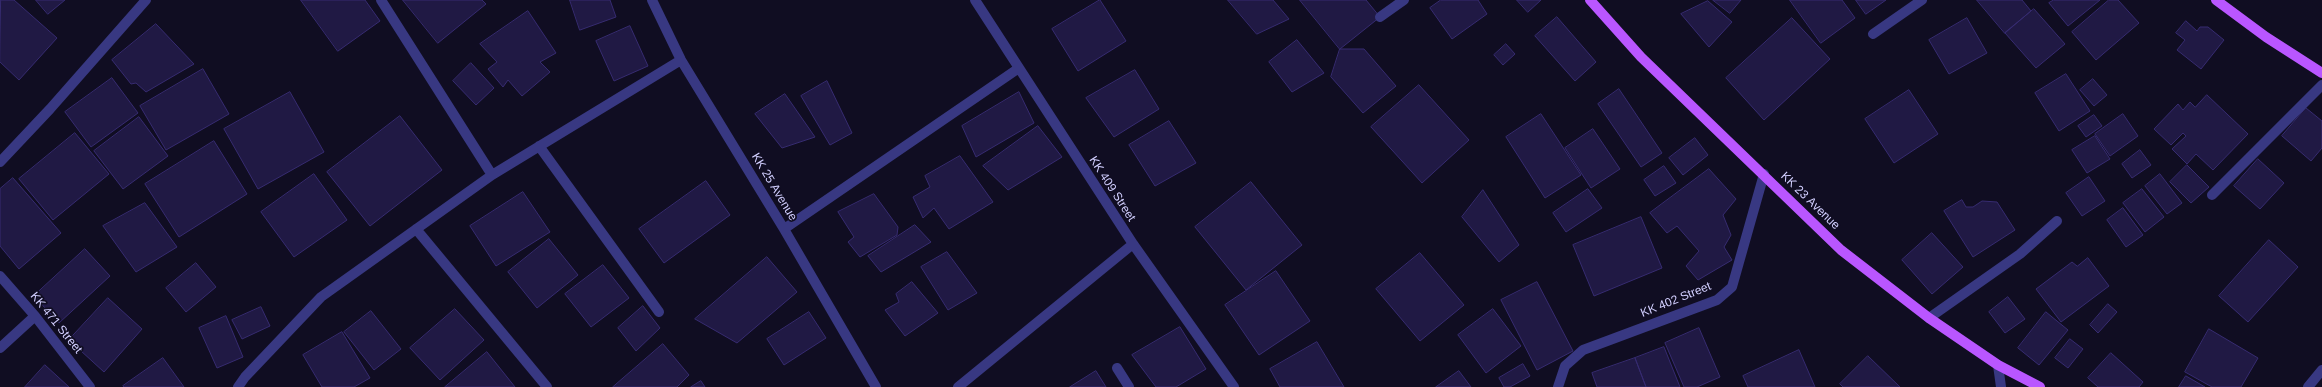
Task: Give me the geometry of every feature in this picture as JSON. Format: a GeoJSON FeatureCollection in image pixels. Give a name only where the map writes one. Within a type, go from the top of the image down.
{"type":"FeatureCollection","features":[{"type":"Feature","properties":{"kind":"main road","name":"KK 23 Avenue"},"geometry":{"type":"LineString","coordinates":[[1590,0],[1641,57],[1842,250],[1929,318],[1998,365],[2040,387]]}},
{"type":"Feature","properties":{"kind":"main road"},"geometry":{"type":"LineString","coordinates":[[2216,0],[2266,37],[2322,73]]}},
{"type":"Feature","properties":{"kind":"street"},"geometry":{"type":"LineString","coordinates":[[0,162],[50,109],[146,0]]}},
{"type":"Feature","properties":{"kind":"street"},"geometry":{"type":"LineString","coordinates":[[381,0],[492,175]]}},
{"type":"Feature","properties":{"kind":"street","name":"KK 409 Street"},"geometry":{"type":"LineString","coordinates":[[975,0],[1132,244],[1234,387]]}},
{"type":"Feature","properties":{"kind":"street"},"geometry":{"type":"LineString","coordinates":[[1380,17],[1404,0]]}},
{"type":"Feature","properties":{"kind":"street"},"geometry":{"type":"LineString","coordinates":[[1873,34],[1922,0]]}},
{"type":"Feature","properties":{"kind":"street","name":"KK 25 Avenue"},"geometry":{"type":"LineString","coordinates":[[655,1],[681,60],[784,229],[876,387]]}},
{"type":"Feature","properties":{"kind":"street"},"geometry":{"type":"LineString","coordinates":[[238,387],[245,377],[321,297],[492,175],[681,60]]}},
{"type":"Feature","properties":{"kind":"street"},"geometry":{"type":"LineString","coordinates":[[784,229],[1019,68]]}},
{"type":"Feature","properties":{"kind":"street"},"geometry":{"type":"LineString","coordinates":[[2212,195],[2322,85]]}},
{"type":"Feature","properties":{"kind":"street"},"geometry":{"type":"LineString","coordinates":[[539,146],[660,312]]}},
{"type":"Feature","properties":{"kind":"street","name":"KK 402 Street"},"geometry":{"type":"LineString","coordinates":[[1558,387],[1565,366],[1583,350],[1717,300],[1732,287],[1764,174]]}},
{"type":"Feature","properties":{"kind":"street"},"geometry":{"type":"LineString","coordinates":[[1929,318],[2020,254],[2057,221]]}},
{"type":"Feature","properties":{"kind":"street"},"geometry":{"type":"LineString","coordinates":[[416,229],[546,387]]}},
{"type":"Feature","properties":{"kind":"street"},"geometry":{"type":"LineString","coordinates":[[958,387],[1132,244]]}},
{"type":"Feature","properties":{"kind":"street","name":"KK 471 Street"},"geometry":{"type":"LineString","coordinates":[[0,276],[36,316],[90,387]]}},
{"type":"Feature","properties":{"kind":"street"},"geometry":{"type":"LineString","coordinates":[[0,348],[36,316]]}},
{"type":"Feature","properties":{"kind":"street"},"geometry":{"type":"LineString","coordinates":[[1998,365],[2001,387]]}},
{"type":"Feature","properties":{"kind":"street"},"geometry":{"type":"LineString","coordinates":[[1117,368],[1129,387]]}},
{"type":"Feature","properties":{"kind":"street"},"geometry":{"type":"LineString","coordinates":[[2308,387],[2322,370]]}},
{"type":"Feature","properties":{"kind":"building"},"geometry":{"type":"Polygon","coordinates":[[[1,0],[14,0],[57,38],[19,80],[0,62],[1,0]]]}},
{"type":"Feature","properties":{"kind":"building"},"geometry":{"type":"Polygon","coordinates":[[[36,0],[65,0],[48,14],[36,0]]]}},
{"type":"Feature","properties":{"kind":"building"},"geometry":{"type":"Polygon","coordinates":[[[301,0],[365,0],[380,21],[338,51],[301,0]]]}},
{"type":"Feature","properties":{"kind":"building"},"geometry":{"type":"Polygon","coordinates":[[[403,0],[482,0],[486,4],[438,43],[403,0]]]}},
{"type":"Feature","properties":{"kind":"building"},"geometry":{"type":"Polygon","coordinates":[[[570,0],[610,0],[616,17],[580,30],[570,0]]]}},
{"type":"Feature","properties":{"kind":"building"},"geometry":{"type":"Polygon","coordinates":[[[1100,0],[1126,41],[1078,71],[1052,29],[1100,0]]]}},
{"type":"Feature","properties":{"kind":"building"},"geometry":{"type":"Polygon","coordinates":[[[1228,0],[1273,0],[1289,19],[1257,34],[1228,0]]]}},
{"type":"Feature","properties":{"kind":"building"},"geometry":{"type":"Polygon","coordinates":[[[1300,0],[1366,0],[1380,17],[1340,49],[1300,0]]]}},
{"type":"Feature","properties":{"kind":"building"},"geometry":{"type":"Polygon","coordinates":[[[1441,0],[1478,0],[1487,14],[1452,39],[1430,8],[1441,0]]]}},
{"type":"Feature","properties":{"kind":"building"},"geometry":{"type":"Polygon","coordinates":[[[1517,0],[1541,0],[1528,12],[1517,0]]]}},
{"type":"Feature","properties":{"kind":"building"},"geometry":{"type":"Polygon","coordinates":[[[1713,0],[1741,0],[1730,13],[1713,0]]]}},
{"type":"Feature","properties":{"kind":"building"},"geometry":{"type":"Polygon","coordinates":[[[1790,0],[1842,0],[1855,18],[1821,43],[1790,0]]]}},
{"type":"Feature","properties":{"kind":"building"},"geometry":{"type":"Polygon","coordinates":[[[1856,0],[1886,0],[1866,14],[1856,0]]]}},
{"type":"Feature","properties":{"kind":"building"},"geometry":{"type":"Polygon","coordinates":[[[1977,0],[2022,0],[2031,11],[2005,33],[1977,0]]]}},
{"type":"Feature","properties":{"kind":"building"},"geometry":{"type":"Polygon","coordinates":[[[2054,0],[2100,0],[2068,26],[2049,3],[2054,0]]]}},
{"type":"Feature","properties":{"kind":"building"},"geometry":{"type":"Polygon","coordinates":[[[2109,0],[2118,0],[2139,23],[2096,60],[2072,32],[2109,0]]]}},
{"type":"Feature","properties":{"kind":"building"},"geometry":{"type":"Polygon","coordinates":[[[1708,1],[1732,22],[1709,47],[1681,14],[1708,1]]]}},
{"type":"Feature","properties":{"kind":"building"},"geometry":{"type":"Polygon","coordinates":[[[2034,9],[2065,44],[2036,68],[2005,33],[2034,9]]]}},
{"type":"Feature","properties":{"kind":"building"},"geometry":{"type":"Polygon","coordinates":[[[528,11],[556,53],[540,62],[550,72],[522,96],[508,80],[503,87],[488,69],[497,62],[480,44],[528,11]]]}},
{"type":"Feature","properties":{"kind":"building"},"geometry":{"type":"Polygon","coordinates":[[[1557,17],[1596,62],[1575,81],[1535,36],[1557,17]]]}},
{"type":"Feature","properties":{"kind":"building"},"geometry":{"type":"Polygon","coordinates":[[[1792,18],[1830,59],[1764,120],[1726,78],[1792,18]]]}},
{"type":"Feature","properties":{"kind":"building"},"geometry":{"type":"Polygon","coordinates":[[[1967,18],[1987,53],[1949,74],[1929,40],[1967,18]]]}},
{"type":"Feature","properties":{"kind":"building"},"geometry":{"type":"Polygon","coordinates":[[[2186,21],[2197,31],[2200,27],[2208,27],[2224,40],[2201,69],[2177,50],[2185,40],[2176,33],[2186,21]]]}},
{"type":"Feature","properties":{"kind":"building"},"geometry":{"type":"Polygon","coordinates":[[[156,24],[194,64],[146,92],[136,83],[131,84],[112,60],[156,24]]]}},
{"type":"Feature","properties":{"kind":"building"},"geometry":{"type":"Polygon","coordinates":[[[630,26],[648,66],[614,81],[596,41],[630,26]]]}},
{"type":"Feature","properties":{"kind":"building"},"geometry":{"type":"Polygon","coordinates":[[[1297,40],[1324,73],[1292,92],[1269,62],[1297,40]]]}},
{"type":"Feature","properties":{"kind":"building"},"geometry":{"type":"Polygon","coordinates":[[[1506,44],[1515,54],[1503,65],[1494,55],[1506,44]]]}},
{"type":"Feature","properties":{"kind":"building"},"geometry":{"type":"Polygon","coordinates":[[[1340,49],[1364,49],[1396,86],[1363,113],[1331,77],[1340,49]]]}},
{"type":"Feature","properties":{"kind":"building"},"geometry":{"type":"Polygon","coordinates":[[[471,63],[494,88],[476,105],[453,81],[471,63]]]}},
{"type":"Feature","properties":{"kind":"building"},"geometry":{"type":"Polygon","coordinates":[[[203,69],[229,114],[166,150],[140,106],[203,69]]]}},
{"type":"Feature","properties":{"kind":"building"},"geometry":{"type":"Polygon","coordinates":[[[1135,70],[1159,109],[1114,137],[1086,98],[1135,70]]]}},
{"type":"Feature","properties":{"kind":"building"},"geometry":{"type":"Polygon","coordinates":[[[2066,74],[2090,111],[2059,131],[2035,93],[2066,74]]]}},
{"type":"Feature","properties":{"kind":"building"},"geometry":{"type":"Polygon","coordinates":[[[112,78],[138,113],[91,147],[65,112],[112,78]]]}},
{"type":"Feature","properties":{"kind":"building"},"geometry":{"type":"Polygon","coordinates":[[[2093,79],[2107,95],[2094,106],[2080,90],[2093,79]]]}},
{"type":"Feature","properties":{"kind":"building"},"geometry":{"type":"Polygon","coordinates":[[[827,81],[852,133],[830,145],[801,96],[827,81]]]}},
{"type":"Feature","properties":{"kind":"building"},"geometry":{"type":"Polygon","coordinates":[[[1419,85],[1469,140],[1422,183],[1371,127],[1419,85]]]}},
{"type":"Feature","properties":{"kind":"building"},"geometry":{"type":"Polygon","coordinates":[[[1619,89],[1662,153],[1641,167],[1598,104],[1619,89]]]}},
{"type":"Feature","properties":{"kind":"building"},"geometry":{"type":"Polygon","coordinates":[[[1909,90],[1938,134],[1894,163],[1865,119],[1909,90]]]}},
{"type":"Feature","properties":{"kind":"building"},"geometry":{"type":"Polygon","coordinates":[[[290,92],[324,152],[258,189],[224,129],[290,92]]]}},
{"type":"Feature","properties":{"kind":"building"},"geometry":{"type":"Polygon","coordinates":[[[1019,92],[1034,123],[976,157],[962,126],[1019,92]]]}},
{"type":"Feature","properties":{"kind":"building"},"geometry":{"type":"Polygon","coordinates":[[[785,94],[815,137],[782,148],[755,114],[785,94]]]}},
{"type":"Feature","properties":{"kind":"building"},"geometry":{"type":"Polygon","coordinates":[[[2207,95],[2248,134],[2213,170],[2196,154],[2187,164],[2172,149],[2186,136],[2183,133],[2171,145],[2154,129],[2178,104],[2183,110],[2190,102],[2195,107],[2207,95]]]}},
{"type":"Feature","properties":{"kind":"building"},"geometry":{"type":"Polygon","coordinates":[[[2306,108],[2322,121],[2322,148],[2311,161],[2282,136],[2306,108]]]}},
{"type":"Feature","properties":{"kind":"building"},"geometry":{"type":"Polygon","coordinates":[[[1541,114],[1581,175],[1545,198],[1506,137],[1541,114]]]}},
{"type":"Feature","properties":{"kind":"building"},"geometry":{"type":"Polygon","coordinates":[[[2123,114],[2138,136],[2110,156],[2095,134],[2123,114]]]}},
{"type":"Feature","properties":{"kind":"building"},"geometry":{"type":"Polygon","coordinates":[[[2094,115],[2102,126],[2086,137],[2078,126],[2094,115]]]}},
{"type":"Feature","properties":{"kind":"building"},"geometry":{"type":"Polygon","coordinates":[[[400,116],[442,170],[370,226],[327,172],[400,116]]]}},
{"type":"Feature","properties":{"kind":"building"},"geometry":{"type":"Polygon","coordinates":[[[139,117],[168,156],[123,189],[94,151],[139,117]]]}},
{"type":"Feature","properties":{"kind":"building"},"geometry":{"type":"Polygon","coordinates":[[[1169,121],[1196,163],[1155,186],[1129,145],[1169,121]]]}},
{"type":"Feature","properties":{"kind":"building"},"geometry":{"type":"Polygon","coordinates":[[[1038,126],[1062,157],[1008,190],[983,166],[1038,126]]]}},
{"type":"Feature","properties":{"kind":"building"},"geometry":{"type":"Polygon","coordinates":[[[1593,129],[1620,169],[1591,188],[1565,148],[1593,129]]]}},
{"type":"Feature","properties":{"kind":"building"},"geometry":{"type":"Polygon","coordinates":[[[75,133],[109,174],[53,220],[19,179],[75,133]]]}},
{"type":"Feature","properties":{"kind":"building"},"geometry":{"type":"Polygon","coordinates":[[[2095,136],[2110,159],[2087,173],[2072,150],[2095,136]]]}},
{"type":"Feature","properties":{"kind":"building"},"geometry":{"type":"Polygon","coordinates":[[[1695,138],[1708,155],[1683,175],[1669,158],[1695,138]]]}},
{"type":"Feature","properties":{"kind":"building"},"geometry":{"type":"Polygon","coordinates":[[[214,141],[247,194],[179,237],[145,184],[214,141]]]}},
{"type":"Feature","properties":{"kind":"building"},"geometry":{"type":"Polygon","coordinates":[[[2140,150],[2151,165],[2132,178],[2122,164],[2140,150]]]}},
{"type":"Feature","properties":{"kind":"building"},"geometry":{"type":"Polygon","coordinates":[[[960,156],[993,202],[949,229],[934,208],[923,218],[913,197],[930,187],[925,176],[960,156]]]}},
{"type":"Feature","properties":{"kind":"building"},"geometry":{"type":"Polygon","coordinates":[[[2258,159],[2284,183],[2260,209],[2234,186],[2258,159]]]}},
{"type":"Feature","properties":{"kind":"building"},"geometry":{"type":"Polygon","coordinates":[[[2187,165],[2209,187],[2191,203],[2170,182],[2187,165]]]}},
{"type":"Feature","properties":{"kind":"building"},"geometry":{"type":"Polygon","coordinates":[[[1664,166],[1676,183],[1655,196],[1644,180],[1664,166]]]}},
{"type":"Feature","properties":{"kind":"building"},"geometry":{"type":"Polygon","coordinates":[[[1709,169],[1736,199],[1723,215],[1731,235],[1724,247],[1732,260],[1698,280],[1686,266],[1699,251],[1677,226],[1667,233],[1650,213],[1709,169]]]}},
{"type":"Feature","properties":{"kind":"building"},"geometry":{"type":"Polygon","coordinates":[[[314,174],[347,220],[294,257],[261,212],[314,174]]]}},
{"type":"Feature","properties":{"kind":"building"},"geometry":{"type":"Polygon","coordinates":[[[2160,174],[2182,203],[2167,214],[2145,186],[2160,174]]]}},
{"type":"Feature","properties":{"kind":"building"},"geometry":{"type":"Polygon","coordinates":[[[2089,177],[2105,201],[2082,216],[2066,193],[2089,177]]]}},
{"type":"Feature","properties":{"kind":"building"},"geometry":{"type":"Polygon","coordinates":[[[13,178],[61,233],[19,269],[0,246],[0,189],[13,178]]]}},
{"type":"Feature","properties":{"kind":"building"},"geometry":{"type":"Polygon","coordinates":[[[706,181],[730,215],[664,263],[639,229],[706,181]]]}},
{"type":"Feature","properties":{"kind":"building"},"geometry":{"type":"Polygon","coordinates":[[[1251,182],[1302,245],[1246,290],[1195,227],[1251,182]]]}},
{"type":"Feature","properties":{"kind":"building"},"geometry":{"type":"Polygon","coordinates":[[[1588,189],[1602,208],[1566,232],[1553,213],[1588,189]]]}},
{"type":"Feature","properties":{"kind":"building"},"geometry":{"type":"Polygon","coordinates":[[[2142,189],[2164,217],[2145,232],[2123,203],[2142,189]]]}},
{"type":"Feature","properties":{"kind":"building"},"geometry":{"type":"Polygon","coordinates":[[[1483,190],[1519,245],[1499,262],[1462,217],[1483,190]]]}},
{"type":"Feature","properties":{"kind":"building"},"geometry":{"type":"Polygon","coordinates":[[[523,192],[550,232],[496,266],[470,226],[523,192]]]}},
{"type":"Feature","properties":{"kind":"building"},"geometry":{"type":"Polygon","coordinates":[[[874,194],[898,227],[897,235],[860,257],[848,242],[854,237],[838,212],[874,194]]]}},
{"type":"Feature","properties":{"kind":"building"},"geometry":{"type":"Polygon","coordinates":[[[1962,200],[1966,207],[1973,207],[1982,201],[1997,202],[2015,230],[1973,257],[1944,211],[1962,200]]]}},
{"type":"Feature","properties":{"kind":"building"},"geometry":{"type":"Polygon","coordinates":[[[145,203],[177,247],[136,272],[103,226],[145,203]]]}},
{"type":"Feature","properties":{"kind":"building"},"geometry":{"type":"Polygon","coordinates":[[[2123,208],[2143,235],[2126,247],[2107,220],[2123,208]]]}},
{"type":"Feature","properties":{"kind":"building"},"geometry":{"type":"Polygon","coordinates":[[[1641,217],[1662,268],[1594,296],[1573,245],[1641,217]]]}},
{"type":"Feature","properties":{"kind":"building"},"geometry":{"type":"Polygon","coordinates":[[[915,225],[931,242],[881,272],[868,256],[915,225]]]}},
{"type":"Feature","properties":{"kind":"building"},"geometry":{"type":"Polygon","coordinates":[[[1932,233],[1963,267],[1932,294],[1902,260],[1932,233]]]}},
{"type":"Feature","properties":{"kind":"building"},"geometry":{"type":"Polygon","coordinates":[[[549,239],[578,275],[537,308],[508,272],[549,239]]]}},
{"type":"Feature","properties":{"kind":"building"},"geometry":{"type":"Polygon","coordinates":[[[2269,240],[2298,267],[2248,322],[2219,296],[2269,240]]]}},
{"type":"Feature","properties":{"kind":"building"},"geometry":{"type":"Polygon","coordinates":[[[85,249],[110,276],[59,323],[34,296],[85,249]]]}},
{"type":"Feature","properties":{"kind":"building"},"geometry":{"type":"Polygon","coordinates":[[[947,252],[977,293],[948,310],[921,267],[947,252]]]}},
{"type":"Feature","properties":{"kind":"building"},"geometry":{"type":"Polygon","coordinates":[[[1420,253],[1464,305],[1420,341],[1376,289],[1420,253]]]}},
{"type":"Feature","properties":{"kind":"building"},"geometry":{"type":"Polygon","coordinates":[[[767,257],[797,292],[737,343],[695,319],[767,257]]]}},
{"type":"Feature","properties":{"kind":"building"},"geometry":{"type":"Polygon","coordinates":[[[2088,258],[2109,286],[2061,322],[2036,289],[2072,262],[2077,266],[2088,258]]]}},
{"type":"Feature","properties":{"kind":"building"},"geometry":{"type":"Polygon","coordinates":[[[196,263],[216,287],[186,312],[166,288],[196,263]]]}},
{"type":"Feature","properties":{"kind":"building"},"geometry":{"type":"Polygon","coordinates":[[[603,265],[629,298],[591,327],[565,294],[603,265]]]}},
{"type":"Feature","properties":{"kind":"building"},"geometry":{"type":"Polygon","coordinates":[[[1276,271],[1310,321],[1259,355],[1225,305],[1276,271]]]}},
{"type":"Feature","properties":{"kind":"building"},"geometry":{"type":"Polygon","coordinates":[[[912,282],[938,313],[905,336],[885,310],[899,302],[896,294],[912,282]]]}},
{"type":"Feature","properties":{"kind":"building"},"geometry":{"type":"Polygon","coordinates":[[[1537,282],[1573,351],[1537,370],[1501,300],[1537,282]]]}},
{"type":"Feature","properties":{"kind":"building"},"geometry":{"type":"Polygon","coordinates":[[[2008,297],[2025,319],[2005,333],[1989,312],[2008,297]]]}},
{"type":"Feature","properties":{"kind":"building"},"geometry":{"type":"Polygon","coordinates":[[[108,298],[142,329],[104,372],[69,340],[108,298]]]}},
{"type":"Feature","properties":{"kind":"building"},"geometry":{"type":"Polygon","coordinates":[[[2108,304],[2117,312],[2098,333],[2090,325],[2108,304]]]}},
{"type":"Feature","properties":{"kind":"building"},"geometry":{"type":"Polygon","coordinates":[[[643,306],[660,328],[636,351],[618,328],[643,306]]]}},
{"type":"Feature","properties":{"kind":"building"},"geometry":{"type":"Polygon","coordinates":[[[261,307],[270,326],[242,339],[232,320],[261,307]]]}},
{"type":"Feature","properties":{"kind":"building"},"geometry":{"type":"Polygon","coordinates":[[[455,309],[484,340],[440,380],[410,348],[455,309]]]}},
{"type":"Feature","properties":{"kind":"building"},"geometry":{"type":"Polygon","coordinates":[[[1493,309],[1521,346],[1486,373],[1458,335],[1493,309]]]}},
{"type":"Feature","properties":{"kind":"building"},"geometry":{"type":"Polygon","coordinates":[[[371,311],[401,349],[374,370],[344,332],[371,311]]]}},
{"type":"Feature","properties":{"kind":"building"},"geometry":{"type":"Polygon","coordinates":[[[809,312],[826,338],[784,365],[767,339],[809,312]]]}},
{"type":"Feature","properties":{"kind":"building"},"geometry":{"type":"Polygon","coordinates":[[[2046,312],[2068,330],[2039,365],[2018,348],[2046,312]]]}},
{"type":"Feature","properties":{"kind":"building"},"geometry":{"type":"Polygon","coordinates":[[[226,316],[243,357],[217,368],[199,328],[226,316]]]}},
{"type":"Feature","properties":{"kind":"building"},"geometry":{"type":"Polygon","coordinates":[[[1180,327],[1206,369],[1176,387],[1156,387],[1132,355],[1180,327]]]}},
{"type":"Feature","properties":{"kind":"building"},"geometry":{"type":"Polygon","coordinates":[[[1699,328],[1720,377],[1697,387],[1684,387],[1665,343],[1699,328]]]}},
{"type":"Feature","properties":{"kind":"building"},"geometry":{"type":"Polygon","coordinates":[[[2209,329],[2258,358],[2241,387],[2212,387],[2185,372],[2209,329]]]}},
{"type":"Feature","properties":{"kind":"building"},"geometry":{"type":"Polygon","coordinates":[[[342,332],[370,378],[354,387],[322,387],[303,355],[342,332]]]}},
{"type":"Feature","properties":{"kind":"building"},"geometry":{"type":"Polygon","coordinates":[[[2070,339],[2083,349],[2068,368],[2055,358],[2070,339]]]}},
{"type":"Feature","properties":{"kind":"building"},"geometry":{"type":"Polygon","coordinates":[[[1317,342],[1344,387],[1280,387],[1270,369],[1317,342]]]}},
{"type":"Feature","properties":{"kind":"building"},"geometry":{"type":"Polygon","coordinates":[[[663,344],[689,375],[677,387],[613,387],[663,344]]]}},
{"type":"Feature","properties":{"kind":"building"},"geometry":{"type":"Polygon","coordinates":[[[1664,347],[1680,387],[1646,387],[1635,358],[1664,347]]]}},
{"type":"Feature","properties":{"kind":"building"},"geometry":{"type":"Polygon","coordinates":[[[1799,350],[1815,387],[1748,387],[1743,376],[1799,350]]]}},
{"type":"Feature","properties":{"kind":"building"},"geometry":{"type":"Polygon","coordinates":[[[487,352],[515,387],[445,387],[487,352]]]}},
{"type":"Feature","properties":{"kind":"building"},"geometry":{"type":"Polygon","coordinates":[[[2111,353],[2143,382],[2139,387],[2098,387],[2088,378],[2111,353]]]}},
{"type":"Feature","properties":{"kind":"building"},"geometry":{"type":"Polygon","coordinates":[[[1868,356],[1900,387],[1843,387],[1840,384],[1868,356]]]}},
{"type":"Feature","properties":{"kind":"building"},"geometry":{"type":"Polygon","coordinates":[[[163,358],[184,387],[123,386],[163,358]]]}},
{"type":"Feature","properties":{"kind":"building"},"geometry":{"type":"Polygon","coordinates":[[[1635,358],[1646,387],[1597,387],[1592,373],[1635,358]]]}},
{"type":"Feature","properties":{"kind":"building"},"geometry":{"type":"Polygon","coordinates":[[[1523,364],[1530,376],[1510,387],[1504,387],[1499,378],[1523,364]]]}},
{"type":"Feature","properties":{"kind":"building"},"geometry":{"type":"Polygon","coordinates":[[[45,365],[69,387],[25,387],[45,365]]]}},
{"type":"Feature","properties":{"kind":"building"},"geometry":{"type":"Polygon","coordinates":[[[1096,371],[1106,387],[1070,387],[1096,371]]]}},
{"type":"Feature","properties":{"kind":"building"},"geometry":{"type":"Polygon","coordinates":[[[1459,371],[1471,387],[1436,387],[1459,371]]]}},
{"type":"Feature","properties":{"kind":"building"},"geometry":{"type":"Polygon","coordinates":[[[2186,376],[2205,387],[2179,387],[2186,376]]]}},
{"type":"Feature","properties":{"kind":"building"},"geometry":{"type":"Polygon","coordinates":[[[701,381],[705,387],[691,387],[701,381]]]}}]}
